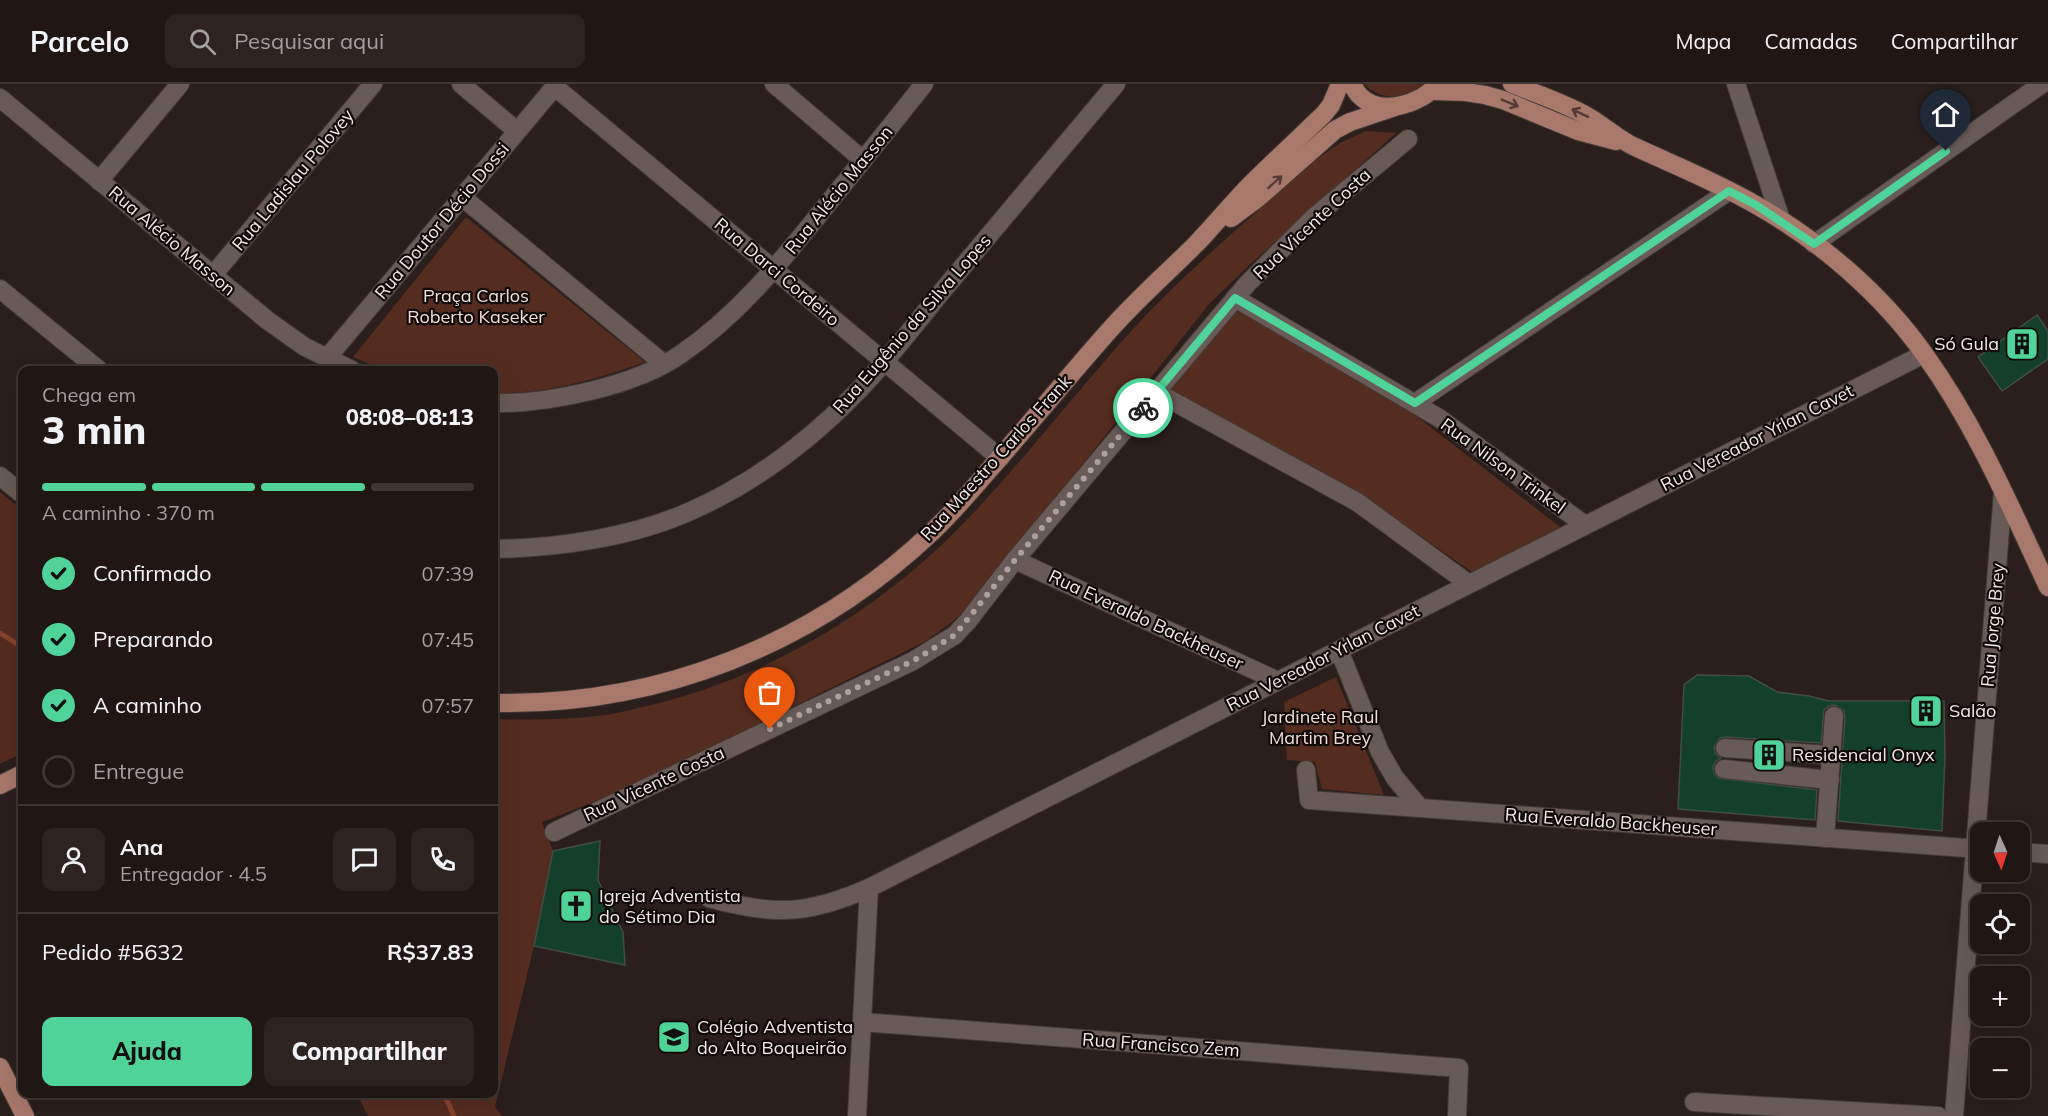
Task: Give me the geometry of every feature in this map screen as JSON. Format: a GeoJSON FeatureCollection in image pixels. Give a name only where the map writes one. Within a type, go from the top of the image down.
{"type":"FeatureCollection","features":[{"type":"Feature","properties":{"kind":"main road","name":"Rua Maestro Carlos Frank"},"geometry":{"type":"LineString","coordinates":[[498,703],[548,702],[623,693],[670,681],[714,667],[785,638],[855,596],[907,556],[947,517],[1107,333],[1248,188],[1324,114],[1331,105],[1340,84]]}},
{"type":"Feature","properties":{"kind":"main road"},"geometry":{"type":"LineString","coordinates":[[1352,84],[1361,97],[1376,105],[1395,107]]}},
{"type":"Feature","properties":{"kind":"main road"},"geometry":{"type":"LineString","coordinates":[[1512,84],[1587,116],[1630,144],[1729,191],[1781,220],[1835,260],[1878,301],[1924,354],[1965,418],[2048,587]]}},
{"type":"Feature","properties":{"kind":"main road","name":"Rua Maestro Carlos Frank"},"geometry":{"type":"LineString","coordinates":[[1196,244],[1258,198],[1335,130],[1358,119],[1419,99],[1435,88]]}},
{"type":"Feature","properties":{"kind":"main road"},"geometry":{"type":"LineString","coordinates":[[1435,88],[1503,100],[1578,131],[1630,144]]}},
{"type":"Feature","properties":{"kind":"main road"},"geometry":{"type":"LineString","coordinates":[[0,785],[18,776]]}},
{"type":"Feature","properties":{"kind":"main road"},"geometry":{"type":"LineString","coordinates":[[0,1067],[25,1116]]}},
{"type":"Feature","properties":{"kind":"street"},"geometry":{"type":"LineString","coordinates":[[99,181],[180,84]]}},
{"type":"Feature","properties":{"kind":"street","name":"Rua Ladislau Polovey"},"geometry":{"type":"LineString","coordinates":[[213,275],[373,84]]}},
{"type":"Feature","properties":{"kind":"street"},"geometry":{"type":"LineString","coordinates":[[461,84],[517,131]]}},
{"type":"Feature","properties":{"kind":"street"},"geometry":{"type":"LineString","coordinates":[[774,84],[863,160]]}},
{"type":"Feature","properties":{"kind":"street","name":"Rua Alécio Masson"},"geometry":{"type":"LineString","coordinates":[[498,403],[528,402],[588,391],[637,376],[680,355],[716,328],[774,270],[924,84]]}},
{"type":"Feature","properties":{"kind":"street","name":"Rua Eugênio da Silva Lopes"},"geometry":{"type":"LineString","coordinates":[[498,549],[566,544],[655,524],[691,511],[726,494],[797,446],[856,393],[1116,84]]}},
{"type":"Feature","properties":{"kind":"street"},"geometry":{"type":"LineString","coordinates":[[1736,84],[1781,220]]}},
{"type":"Feature","properties":{"kind":"street","name":"Rua Doutor Décio Dossi"},"geometry":{"type":"LineString","coordinates":[[327,358],[556,85]]}},
{"type":"Feature","properties":{"kind":"street","name":"Rua Darci Cordeiro"},"geometry":{"type":"LineString","coordinates":[[556,85],[1000,458]]}},
{"type":"Feature","properties":{"kind":"street"},"geometry":{"type":"LineString","coordinates":[[1814,244],[2043,89]]}},
{"type":"Feature","properties":{"kind":"street","name":"Rua Alécio Masson"},"geometry":{"type":"LineString","coordinates":[[0,98],[285,334],[344,366]]}},
{"type":"Feature","properties":{"kind":"street","name":"Rua Vicente Costa"},"geometry":{"type":"LineString","coordinates":[[554,831],[937,648],[955,635],[1235,298],[1313,218],[1408,139]]}},
{"type":"Feature","properties":{"kind":"street"},"geometry":{"type":"LineString","coordinates":[[1415,403],[1729,191]]}},
{"type":"Feature","properties":{"kind":"street"},"geometry":{"type":"LineString","coordinates":[[462,196],[664,364]]}},
{"type":"Feature","properties":{"kind":"street"},"geometry":{"type":"LineString","coordinates":[[0,289],[94,366]]}},
{"type":"Feature","properties":{"kind":"street","name":"Rua Nilson Trinkel"},"geometry":{"type":"LineString","coordinates":[[1235,298],[1415,403],[1461,433],[1585,525]]}},
{"type":"Feature","properties":{"kind":"street","name":"Rua Vereador Yrlan Cavet"},"geometry":{"type":"LineString","coordinates":[[709,898],[756,910],[778,911],[831,903],[869,888],[1924,354]]}},
{"type":"Feature","properties":{"kind":"street"},"geometry":{"type":"LineString","coordinates":[[1156,392],[1357,502],[1469,584]]}},
{"type":"Feature","properties":{"kind":"street"},"geometry":{"type":"LineString","coordinates":[[0,476],[18,491]]}},
{"type":"Feature","properties":{"kind":"street","name":"Rua Jorge Brey"},"geometry":{"type":"LineString","coordinates":[[1980,822],[2003,492]]}},
{"type":"Feature","properties":{"kind":"street","name":"Rua Everaldo Backheuser"},"geometry":{"type":"LineString","coordinates":[[1015,560],[1278,681]]}},
{"type":"Feature","properties":{"kind":"street"},"geometry":{"type":"LineString","coordinates":[[1339,650],[1380,752],[1395,778],[1420,808]]}},
{"type":"Feature","properties":{"kind":"street"},"geometry":{"type":"LineString","coordinates":[[1826,838],[1834,716]]}},
{"type":"Feature","properties":{"kind":"street"},"geometry":{"type":"LineString","coordinates":[[1725,748],[1831,755]]}},
{"type":"Feature","properties":{"kind":"street"},"geometry":{"type":"LineString","coordinates":[[1724,769],[1830,780]]}},
{"type":"Feature","properties":{"kind":"street","name":"Rua Everaldo Backheuser"},"geometry":{"type":"LineString","coordinates":[[1306,770],[1309,800],[1970,848]]}},
{"type":"Feature","properties":{"kind":"street"},"geometry":{"type":"LineString","coordinates":[[2030,853],[2048,854]]}},
{"type":"Feature","properties":{"kind":"street","name":"Rua Jorge Brey"},"geometry":{"type":"LineString","coordinates":[[1954,1116],[1975,882]]}},
{"type":"Feature","properties":{"kind":"street"},"geometry":{"type":"LineString","coordinates":[[856,1116],[869,888]]}},
{"type":"Feature","properties":{"kind":"street","name":"Rua Francisco Zem"},"geometry":{"type":"LineString","coordinates":[[862,1022],[1460,1068],[1457,1116]]}},
{"type":"Feature","properties":{"kind":"street"},"geometry":{"type":"LineString","coordinates":[[1694,1102],[1938,1116]]}},
{"type":"Feature","properties":{"kind":"green space"},"geometry":{"type":"Polygon","coordinates":[[[1364,84],[1428,84],[1412,93],[1387,96],[1371,90],[1364,84]]]}},
{"type":"Feature","properties":{"kind":"green space"},"geometry":{"type":"Polygon","coordinates":[[[1366,131],[1396,133],[1209,304],[973,603],[951,623],[924,642],[622,791],[542,822],[553,851],[534,946],[498,1095],[498,719],[533,720],[602,715],[682,697],[767,664],[807,644],[846,620],[918,566],[952,535],[999,485],[1155,305],[1200,262],[1317,159],[1340,143],[1366,131]]]}},
{"type":"Feature","properties":{"kind":"green space","name":"Praça Carlos Roberto Kaseker"},"geometry":{"type":"Polygon","coordinates":[[[466,217],[645,362],[571,384],[533,391],[498,393],[498,366],[374,366],[353,357],[466,217]]]}},
{"type":"Feature","properties":{"kind":"green space"},"geometry":{"type":"Polygon","coordinates":[[[1237,308],[1411,412],[1564,530],[1475,574],[1361,495],[1170,390],[1237,308]]]}},
{"type":"Feature","properties":{"kind":"green space"},"geometry":{"type":"Polygon","coordinates":[[[0,492],[18,507],[18,644],[0,633],[0,492]]]}},
{"type":"Feature","properties":{"kind":"green space"},"geometry":{"type":"Polygon","coordinates":[[[0,636],[18,646],[18,755],[0,764],[0,636]]]}},
{"type":"Feature","properties":{"kind":"green space","name":"Jardinete Raul Martim Brey"},"geometry":{"type":"Polygon","coordinates":[[[1336,677],[1384,795],[1322,789],[1315,762],[1287,760],[1284,702],[1336,677]]]}},
{"type":"Feature","properties":{"kind":"green space"},"geometry":{"type":"Polygon","coordinates":[[[359,1098],[497,1098],[495,1107],[502,1116],[368,1116],[359,1098]]]}},
{"type":"Feature","properties":{"kind":"building","name":"Só Gula"},"geometry":{"type":"Polygon","coordinates":[[[2037,315],[2048,331],[2048,359],[2002,391],[1978,357],[2037,315]]]}},
{"type":"Feature","properties":{"kind":"building"},"geometry":{"type":"Polygon","coordinates":[[[1697,675],[1749,676],[1777,692],[1829,701],[1944,701],[1945,756],[1942,831],[1838,821],[1845,717],[1844,711],[1835,705],[1824,710],[1821,743],[1726,737],[1720,738],[1714,747],[1715,753],[1721,758],[1715,762],[1713,767],[1718,778],[1817,790],[1815,820],[1678,809],[1684,685],[1697,675]]]}},
{"type":"Feature","properties":{"kind":"building","name":"Igreja Adventista do Sétimo Dia"},"geometry":{"type":"Polygon","coordinates":[[[600,841],[598,880],[623,932],[625,965],[534,946],[553,851],[600,841]]]}},
{"type":"Feature","properties":{"kind":"waterway"},"geometry":{"type":"LineString","coordinates":[[0,633],[18,644]]}},
{"type":"Feature","properties":{"kind":"waterway"},"geometry":{"type":"LineString","coordinates":[[446,1098],[454,1116]]}},
{"type":"Feature","properties":{"kind":"way so far"},"geometry":{"type":"LineString","coordinates":[[770,729],[913,661],[955,635],[1143,408]]}},
{"type":"Feature","properties":{"kind":"place","name":"Só Gula"},"geometry":{"type":"Point","coordinates":[2022,344]}},
{"type":"Feature","properties":{"kind":"place","name":"Salão"},"geometry":{"type":"Point","coordinates":[1926,711]}},
{"type":"Feature","properties":{"kind":"place","name":"Residencial Onyx"},"geometry":{"type":"Point","coordinates":[1769,755]}},
{"type":"Feature","properties":{"kind":"place","name":"Igreja Adventista do Sétimo Dia"},"geometry":{"type":"Point","coordinates":[576,906]}},
{"type":"Feature","properties":{"kind":"place","name":"Colégio Adventista do Alto Boqueirão"},"geometry":{"type":"Point","coordinates":[674,1037]}},
{"type":"Feature","properties":{"kind":"route"},"geometry":{"type":"LineString","coordinates":[[1143,408],[1235,298],[1415,403],[1729,191],[1781,220],[1814,244],[1946,151]]}}]}
